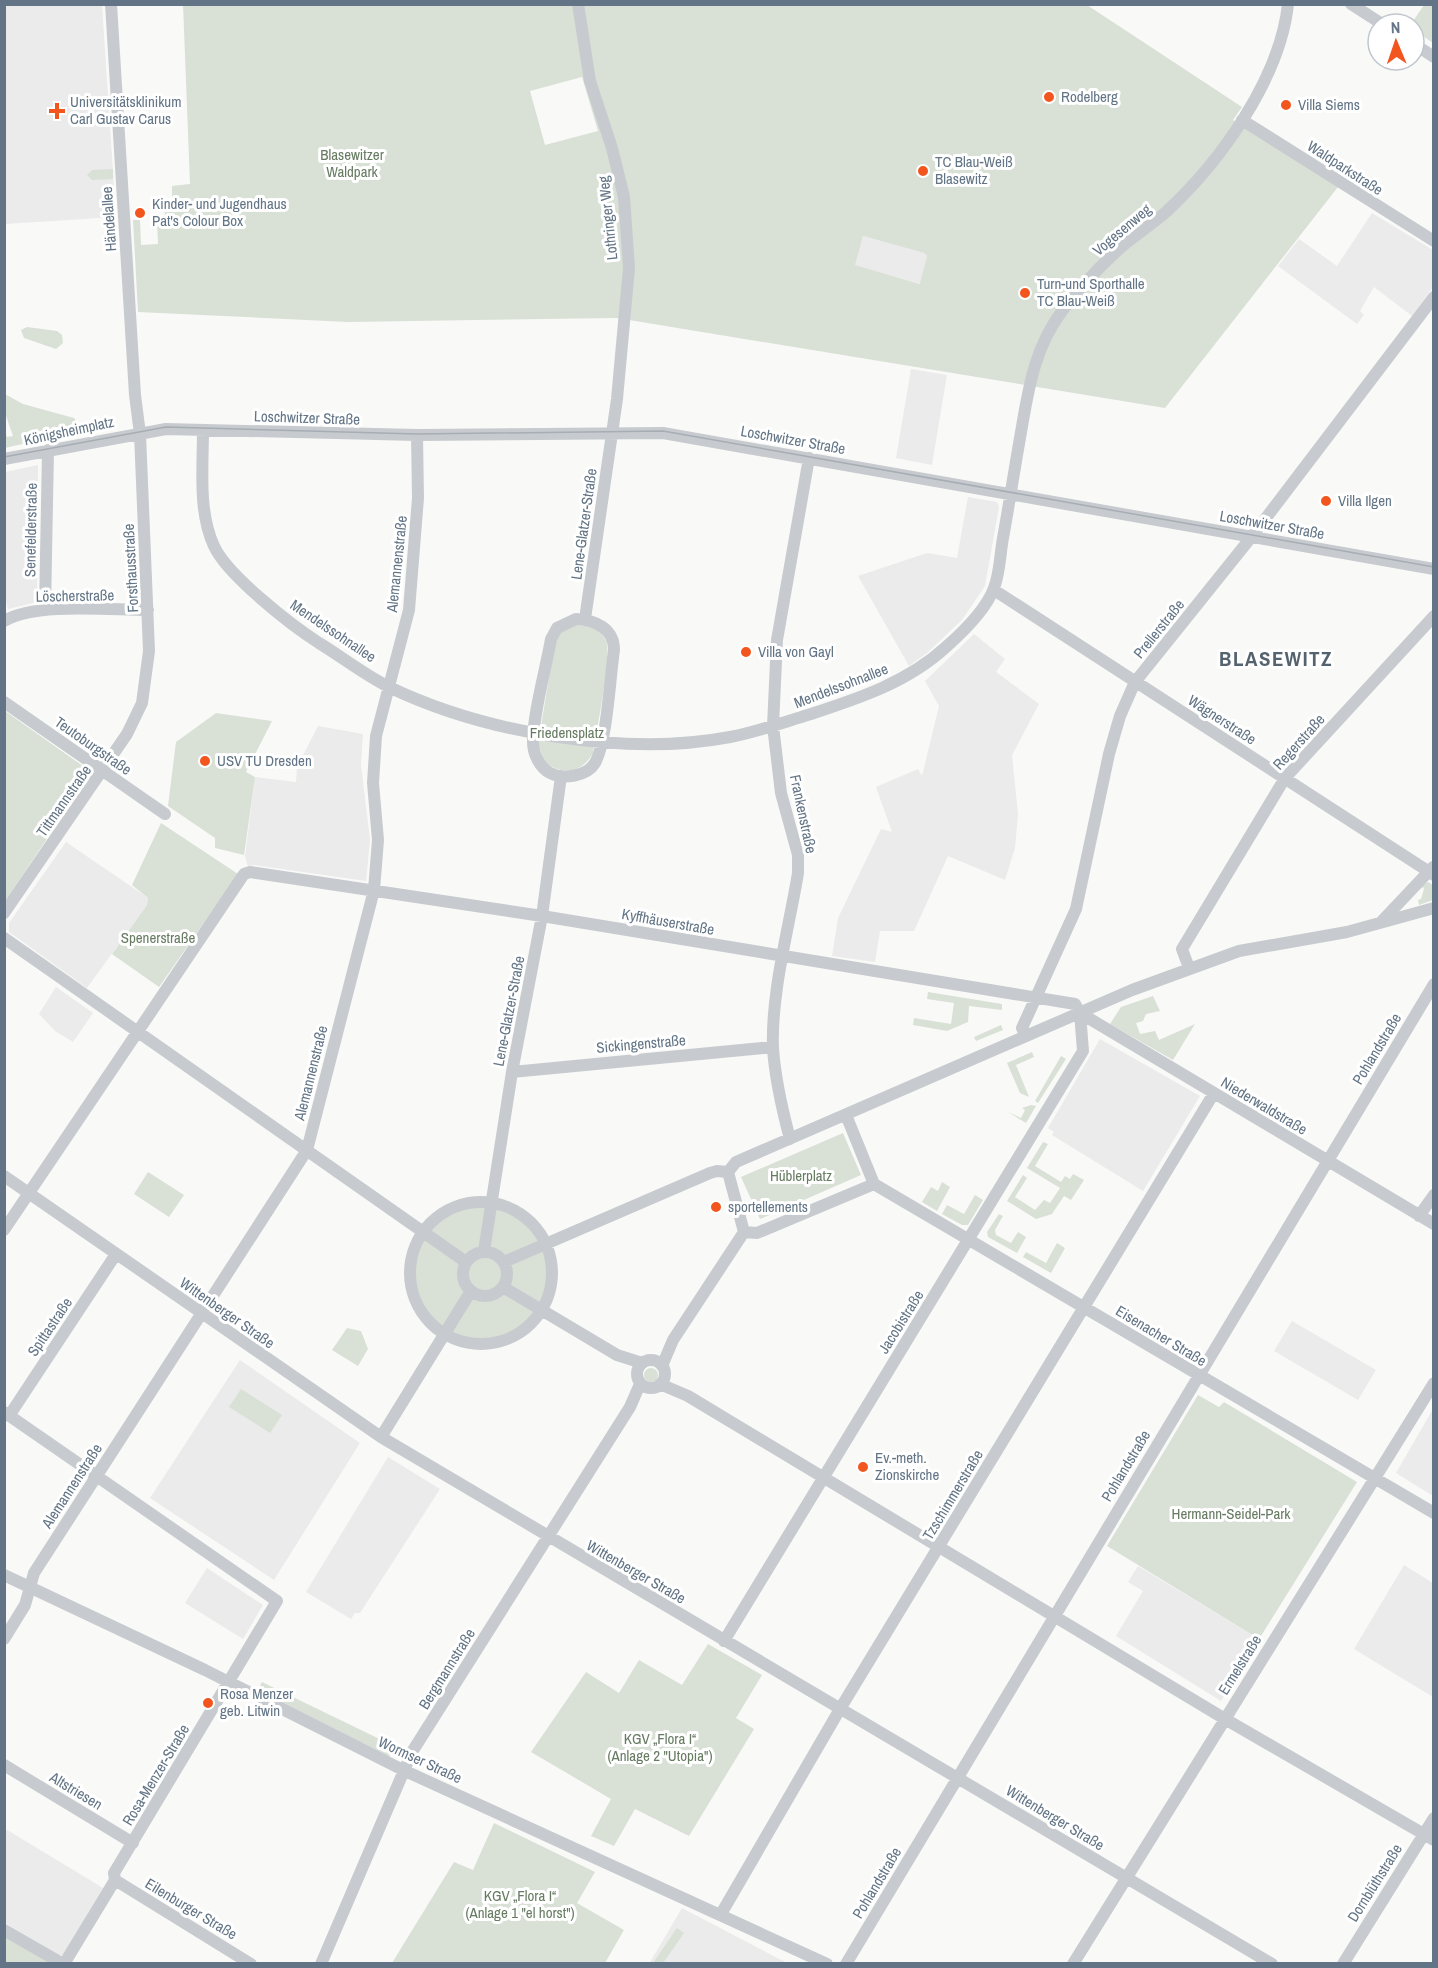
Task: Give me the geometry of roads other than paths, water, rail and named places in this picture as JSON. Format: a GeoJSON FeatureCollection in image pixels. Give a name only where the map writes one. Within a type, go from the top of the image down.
{"type":"FeatureCollection","features":[{"type":"Feature","properties":{"kind":"street","name":"Händelallee"},"geometry":{"type":"LineString","coordinates":[[111,4],[135,395],[140,432]]}},
{"type":"Feature","properties":{"kind":"street","name":"Lothringer Weg"},"geometry":{"type":"LineString","coordinates":[[578,4],[590,81],[612,148],[626,217],[629,268],[613,433]]}},
{"type":"Feature","properties":{"kind":"street","name":"Vogesenweg"},"geometry":{"type":"LineString","coordinates":[[1011,493],[1031,374],[1047,334],[1086,282],[1118,250],[1164,213],[1194,182],[1242,120],[1272,65],[1285,29],[1288,4]]}},
{"type":"Feature","properties":{"kind":"street"},"geometry":{"type":"LineString","coordinates":[[1351,4],[1366,14]]}},
{"type":"Feature","properties":{"kind":"street","name":"Waldparkstraße"},"geometry":{"type":"LineString","coordinates":[[1242,120],[1434,241]]}},
{"type":"Feature","properties":{"kind":"street","name":"Prellerstraße"},"geometry":{"type":"LineString","coordinates":[[1026,1036],[1022,1028],[1076,909],[1109,754],[1120,716],[1135,682],[1252,537],[1434,297]]}},
{"type":"Feature","properties":{"kind":"street","name":"Loschwitzer Straße"},"geometry":{"type":"LineString","coordinates":[[140,432],[166,429],[417,435],[663,433],[1434,569]]}},
{"type":"Feature","properties":{"kind":"street","name":"Mendelssohnallee"},"geometry":{"type":"LineString","coordinates":[[203,430],[205,522],[215,551],[251,590],[300,630],[389,687],[468,717],[534,733]]}},
{"type":"Feature","properties":{"kind":"street","name":"Königsheimplatz"},"geometry":{"type":"LineString","coordinates":[[4,459],[140,432]]}},
{"type":"Feature","properties":{"kind":"street","name":"Forsthausstraße"},"geometry":{"type":"LineString","coordinates":[[140,432],[150,651],[142,703]]}},
{"type":"Feature","properties":{"kind":"street","name":"Lene-Glatzer-Straße"},"geometry":{"type":"LineString","coordinates":[[585,619],[613,433]]}},
{"type":"Feature","properties":{"kind":"street","name":"Alemannenstraße"},"geometry":{"type":"LineString","coordinates":[[4,1639],[21,1612],[34,1573],[307,1150],[374,890],[378,840],[373,783],[376,736],[409,610],[418,498],[417,435]]}},
{"type":"Feature","properties":{"kind":"street","name":"Senefelderstraße"},"geometry":{"type":"LineString","coordinates":[[45,610],[48,450]]}},
{"type":"Feature","properties":{"kind":"street","name":"Frankenstraße"},"geometry":{"type":"LineString","coordinates":[[790,1139],[779,1098],[773,1047],[775,1014],[798,873],[798,855],[781,793],[773,726],[777,640],[809,458]]}},
{"type":"Feature","properties":{"kind":"street","name":"Mendelssohnallee"},"geometry":{"type":"LineString","coordinates":[[601,741],[666,743],[728,738],[773,726],[877,691],[919,670],[968,626],[994,590],[1011,493]]}},
{"type":"Feature","properties":{"kind":"street","name":"Wägnerstraße"},"geometry":{"type":"LineString","coordinates":[[994,590],[1432,871]]}},
{"type":"Feature","properties":{"kind":"street","name":"Löscherstraße"},"geometry":{"type":"LineString","coordinates":[[4,621],[27,612],[45,610],[148,610]]}},
{"type":"Feature","properties":{"kind":"street","name":"Regerstraße"},"geometry":{"type":"LineString","coordinates":[[1189,968],[1182,949],[1285,778],[1434,616]]}},
{"type":"Feature","properties":{"kind":"street"},"geometry":{"type":"LineString","coordinates":[[585,619],[603,627],[614,642],[601,741],[599,754],[590,770],[561,776],[551,774],[542,767],[534,752],[534,733],[551,639],[557,628],[567,622],[585,619]]}},
{"type":"Feature","properties":{"kind":"street","name":"Teutoburgstraße"},"geometry":{"type":"LineString","coordinates":[[4,702],[165,814]]}},
{"type":"Feature","properties":{"kind":"street","name":"Tittmannstraße"},"geometry":{"type":"LineString","coordinates":[[4,913],[103,771],[127,734],[142,703]]}},
{"type":"Feature","properties":{"kind":"street"},"geometry":{"type":"LineString","coordinates":[[534,733],[601,741]]}},
{"type":"Feature","properties":{"kind":"street","name":"Lene-Glatzer-Straße"},"geometry":{"type":"LineString","coordinates":[[484,1251],[512,1072],[542,916],[561,776]]}},
{"type":"Feature","properties":{"kind":"street"},"geometry":{"type":"LineString","coordinates":[[1378,925],[1432,871]]}},
{"type":"Feature","properties":{"kind":"street","name":"Kyffhäuserstraße"},"geometry":{"type":"LineString","coordinates":[[136,1033],[244,874],[256,872],[1036,996],[1076,1004],[1080,1013]]}},
{"type":"Feature","properties":{"kind":"street"},"geometry":{"type":"LineString","coordinates":[[728,1172],[736,1162],[1189,968],[1239,951],[1378,925],[1434,908]]}},
{"type":"Feature","properties":{"kind":"street"},"geometry":{"type":"LineString","coordinates":[[4,938],[136,1033],[466,1262]]}},
{"type":"Feature","properties":{"kind":"street","name":"Pohlandstraße"},"geometry":{"type":"LineString","coordinates":[[846,1964],[1434,984]]}},
{"type":"Feature","properties":{"kind":"street","name":"Niederwaldstraße"},"geometry":{"type":"LineString","coordinates":[[1080,1013],[1434,1224]]}},
{"type":"Feature","properties":{"kind":"street","name":"Jacobistraße"},"geometry":{"type":"LineString","coordinates":[[724,1641],[1083,1051],[1080,1013]]}},
{"type":"Feature","properties":{"kind":"street"},"geometry":{"type":"LineString","coordinates":[[4,1230],[136,1033]]}},
{"type":"Feature","properties":{"kind":"street","name":"Sickingenstraße"},"geometry":{"type":"LineString","coordinates":[[512,1072],[773,1047]]}},
{"type":"Feature","properties":{"kind":"street","name":"Tzschimmerstraße"},"geometry":{"type":"LineString","coordinates":[[721,1914],[840,1709],[1214,1093]]}},
{"type":"Feature","properties":{"kind":"street"},"geometry":{"type":"LineString","coordinates":[[728,1172],[744,1232],[757,1233],[874,1184],[846,1115]]}},
{"type":"Feature","properties":{"kind":"street"},"geometry":{"type":"LineString","coordinates":[[504,1262],[717,1171],[728,1172]]}},
{"type":"Feature","properties":{"kind":"street","name":"Wittenberger Straße"},"geometry":{"type":"LineString","coordinates":[[4,1176],[381,1437],[1272,1964]]}},
{"type":"Feature","properties":{"kind":"street","name":"Eisenacher Straße"},"geometry":{"type":"LineString","coordinates":[[874,1184],[1434,1513]]}},
{"type":"Feature","properties":{"kind":"street"},"geometry":{"type":"LineString","coordinates":[[1419,1216],[1434,1195]]}},
{"type":"Feature","properties":{"kind":"street"},"geometry":{"type":"LineString","coordinates":[[492,1203],[507,1207],[525,1218],[546,1244],[552,1272],[550,1289],[542,1310],[519,1333],[493,1344],[468,1343],[445,1335],[431,1324],[421,1311],[412,1292],[411,1260],[423,1232],[440,1215],[466,1204],[492,1203]]}},
{"type":"Feature","properties":{"kind":"street","name":"Bergmannstraße"},"geometry":{"type":"LineString","coordinates":[[321,1964],[403,1770],[630,1407],[744,1232]]}},
{"type":"Feature","properties":{"kind":"street"},"geometry":{"type":"LineString","coordinates":[[484,1251],[499,1256],[504,1262],[508,1274],[503,1287],[492,1295],[477,1295],[464,1281],[466,1262],[472,1256],[484,1251]]}},
{"type":"Feature","properties":{"kind":"street","name":"Spittastraße"},"geometry":{"type":"LineString","coordinates":[[7,1414],[116,1254]]}},
{"type":"Feature","properties":{"kind":"street"},"geometry":{"type":"LineString","coordinates":[[503,1287],[1225,1719],[1429,1837]]}},
{"type":"Feature","properties":{"kind":"street"},"geometry":{"type":"LineString","coordinates":[[381,1437],[471,1291]]}},
{"type":"Feature","properties":{"kind":"street","name":"Ermelstraße"},"geometry":{"type":"LineString","coordinates":[[1073,1964],[1434,1383]]}},
{"type":"Feature","properties":{"kind":"street"},"geometry":{"type":"LineString","coordinates":[[7,1414],[96,1476]]}},
{"type":"Feature","properties":{"kind":"street","name":"Rosa-Menzer-Straße"},"geometry":{"type":"LineString","coordinates":[[63,1964],[116,1880],[114,1873],[277,1601],[96,1476]]}},
{"type":"Feature","properties":{"kind":"street","name":"Wormser Straße"},"geometry":{"type":"LineString","coordinates":[[4,1575],[403,1770],[827,1964]]}},
{"type":"Feature","properties":{"kind":"street","name":"Altstriesen"},"geometry":{"type":"LineString","coordinates":[[4,1765],[133,1843]]}},
{"type":"Feature","properties":{"kind":"street","name":"Dornblüthstraße"},"geometry":{"type":"LineString","coordinates":[[1343,1964],[1429,1837],[1434,1818]]}},
{"type":"Feature","properties":{"kind":"street","name":"Eilenburger Straße"},"geometry":{"type":"LineString","coordinates":[[116,1880],[251,1964]]}},
{"type":"Feature","properties":{"kind":"street"},"geometry":{"type":"LineString","coordinates":[[4,1930],[63,1964]]}},
{"type":"Feature","properties":{"kind":"tram line"},"geometry":{"type":"LineString","coordinates":[[4,457],[166,427],[417,434],[663,431],[1434,567]]}},
{"type":"Feature","properties":{"kind":"place","name":"Rodelberg"},"geometry":{"type":"Point","coordinates":[1049,97]}},
{"type":"Feature","properties":{"kind":"place","name":"Villa Siems"},"geometry":{"type":"Point","coordinates":[1286,105]}},
{"type":"Feature","properties":{"kind":"place","name":"Universitätsklinikum Carl Gustav Carus"},"geometry":{"type":"Point","coordinates":[57,111]}},
{"type":"Feature","properties":{"kind":"place","name":"TC Blau-Weiß Blasewitz"},"geometry":{"type":"Point","coordinates":[923,171]}},
{"type":"Feature","properties":{"kind":"place","name":"Kinder- und Jugendhaus Pat's Colour Box"},"geometry":{"type":"Point","coordinates":[140,213]}},
{"type":"Feature","properties":{"kind":"place","name":"Turn-und Sporthalle TC Blau-Weiß"},"geometry":{"type":"Point","coordinates":[1025,293]}},
{"type":"Feature","properties":{"kind":"place","name":"Villa Ilgen"},"geometry":{"type":"Point","coordinates":[1326,501]}},
{"type":"Feature","properties":{"kind":"place","name":"Villa von Gayl"},"geometry":{"type":"Point","coordinates":[746,652]}},
{"type":"Feature","properties":{"kind":"place","name":"USV TU Dresden"},"geometry":{"type":"Point","coordinates":[205,761]}},
{"type":"Feature","properties":{"kind":"place","name":"sportellements"},"geometry":{"type":"Point","coordinates":[716,1207]}},
{"type":"Feature","properties":{"kind":"place","name":"Ev.-meth. Zionskirche"},"geometry":{"type":"Point","coordinates":[863,1467]}},
{"type":"Feature","properties":{"kind":"place","name":"Rosa Menzer geb. Litwin"},"geometry":{"type":"Point","coordinates":[208,1703]}},
{"type":"Feature","properties":{"kind":"district","name":"BLASEWITZ"},"geometry":{"type":"Point","coordinates":[1276,659]}},
{"type":"Feature","properties":{"kind":"park label","name":"Blasewitzer Waldpark"},"geometry":{"type":"Point","coordinates":[352,164]}},
{"type":"Feature","properties":{"kind":"park label","name":"Friedensplatz"},"geometry":{"type":"Point","coordinates":[567,733]}},
{"type":"Feature","properties":{"kind":"park label","name":"Spenerstraße"},"geometry":{"type":"Point","coordinates":[158,938]}},
{"type":"Feature","properties":{"kind":"park label","name":"Hüblerplatz"},"geometry":{"type":"Point","coordinates":[801,1176]}},
{"type":"Feature","properties":{"kind":"park label","name":"Hermann-Seidel-Park"},"geometry":{"type":"Point","coordinates":[1231,1514]}},
{"type":"Feature","properties":{"kind":"park label","name":"KGV „Flora I“ (Anlage 2 \"Utopia\")"},"geometry":{"type":"Point","coordinates":[660,1748]}},
{"type":"Feature","properties":{"kind":"park label","name":"KGV „Flora I“ (Anlage 1 \"el horst\")"},"geometry":{"type":"Point","coordinates":[520,1904]}}]}
